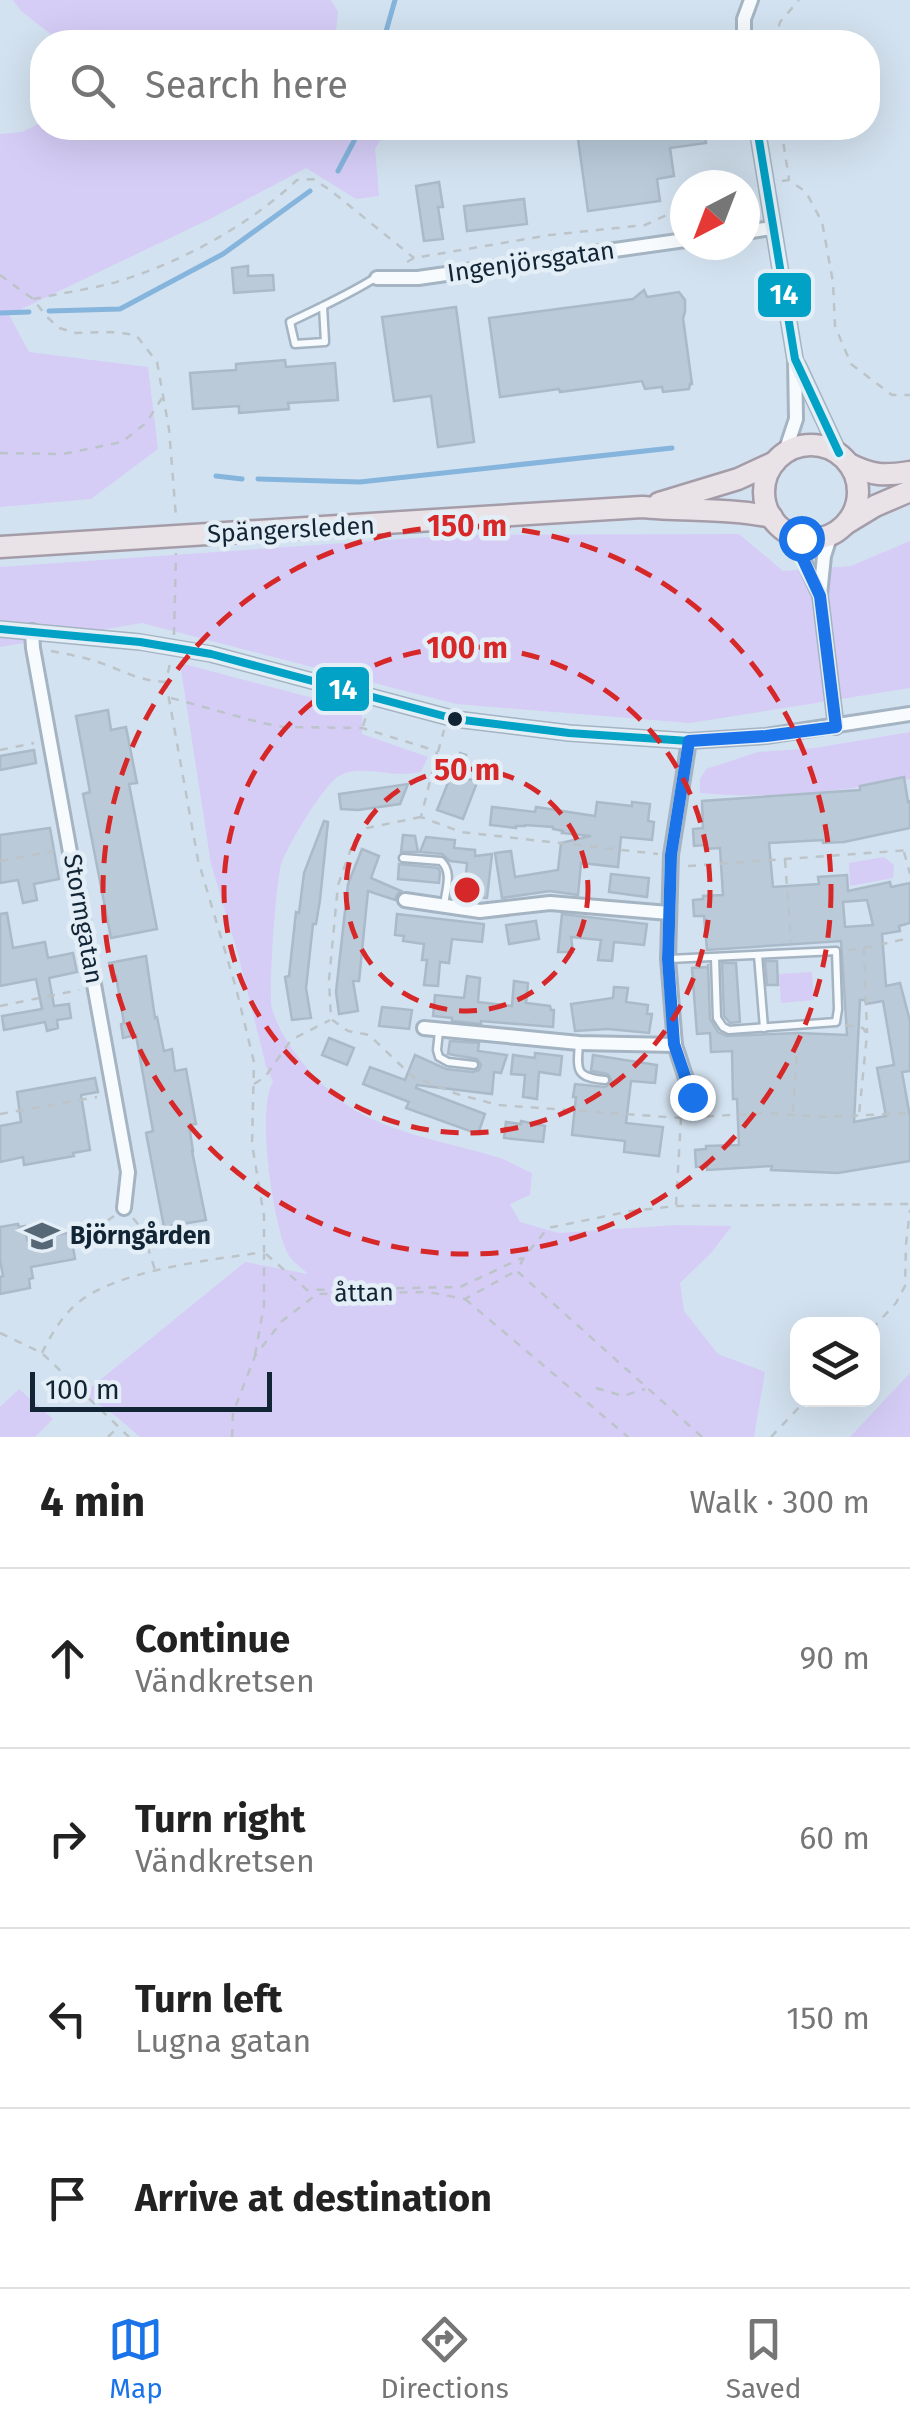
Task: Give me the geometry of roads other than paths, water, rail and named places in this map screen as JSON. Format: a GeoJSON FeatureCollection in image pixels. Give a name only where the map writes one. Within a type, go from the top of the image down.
{"type":"FeatureCollection","features":[{"type":"Feature","properties":{"kind":"main road","name":"Spängersleden"},"geometry":{"type":"LineString","coordinates":[[642,507],[738,479],[798,446],[812,444],[826,447],[867,474],[910,472]]}},
{"type":"Feature","properties":{"kind":"main road"},"geometry":{"type":"LineString","coordinates":[[779,524],[766,503],[764,489],[780,457]]}},
{"type":"Feature","properties":{"kind":"main road"},"geometry":{"type":"LineString","coordinates":[[838,529],[854,510],[858,494],[856,478],[844,458]]}},
{"type":"Feature","properties":{"kind":"main road"},"geometry":{"type":"LineString","coordinates":[[838,529],[875,506],[910,491]]}},
{"type":"Feature","properties":{"kind":"main road","name":"Spängersleden"},"geometry":{"type":"LineString","coordinates":[[0,547],[642,507],[730,510],[779,524],[801,538],[816,538],[838,529]]}},
{"type":"Feature","properties":{"kind":"street"},"geometry":{"type":"LineString","coordinates":[[744,30],[751,0]]}},
{"type":"Feature","properties":{"kind":"street"},"geometry":{"type":"LineString","coordinates":[[758,140],[795,359],[796,419],[780,457]]}},
{"type":"Feature","properties":{"kind":"street"},"geometry":{"type":"LineString","coordinates":[[760,230],[772,228]]}},
{"type":"Feature","properties":{"kind":"street","name":"Ingenjörsgatan"},"geometry":{"type":"LineString","coordinates":[[376,278],[418,278],[670,242]]}},
{"type":"Feature","properties":{"kind":"street"},"geometry":{"type":"LineString","coordinates":[[795,359],[844,458]]}},
{"type":"Feature","properties":{"kind":"street"},"geometry":{"type":"LineString","coordinates":[[779,524],[802,557],[820,596]]}},
{"type":"Feature","properties":{"kind":"street"},"geometry":{"type":"LineString","coordinates":[[836,727],[820,596],[824,556],[838,529]]}},
{"type":"Feature","properties":{"kind":"street"},"geometry":{"type":"LineString","coordinates":[[0,629],[140,642],[211,654],[455,718],[584,735],[689,741],[766,736],[910,714]]}},
{"type":"Feature","properties":{"kind":"street","name":"Stormgatan"},"geometry":{"type":"LineString","coordinates":[[32,631],[128,1172],[124,1208]]}},
{"type":"Feature","properties":{"kind":"street"},"geometry":{"type":"LineString","coordinates":[[689,741],[671,861],[668,959],[674,1044],[692,1097]]}},
{"type":"Feature","properties":{"kind":"street"},"geometry":{"type":"LineString","coordinates":[[405,900],[480,911],[550,903],[668,913]]}},
{"type":"Feature","properties":{"kind":"street"},"geometry":{"type":"LineString","coordinates":[[424,1028],[579,1043],[674,1044]]}},
{"type":"Feature","properties":{"kind":"lane"},"geometry":{"type":"LineString","coordinates":[[324,306],[325,342],[294,344],[290,322],[376,278]]}},
{"type":"Feature","properties":{"kind":"lane"},"geometry":{"type":"LineString","coordinates":[[403,858],[445,864],[449,870],[444,906]]}},
{"type":"Feature","properties":{"kind":"lane"},"geometry":{"type":"LineString","coordinates":[[668,959],[836,950],[836,1022],[729,1030],[723,1027],[718,1018],[715,958]]}},
{"type":"Feature","properties":{"kind":"lane"},"geometry":{"type":"LineString","coordinates":[[758,955],[764,1028]]}},
{"type":"Feature","properties":{"kind":"lane"},"geometry":{"type":"LineString","coordinates":[[439,1030],[439,1057],[474,1065]]}},
{"type":"Feature","properties":{"kind":"lane"},"geometry":{"type":"LineString","coordinates":[[579,1043],[580,1073],[586,1078],[606,1080]]}},
{"type":"Feature","properties":{"kind":"waterway"},"geometry":{"type":"LineString","coordinates":[[386,30],[395,0]]}},
{"type":"Feature","properties":{"kind":"waterway"},"geometry":{"type":"LineString","coordinates":[[338,171],[354,140]]}},
{"type":"Feature","properties":{"kind":"waterway"},"geometry":{"type":"LineString","coordinates":[[49,311],[120,309],[223,254],[310,191]]}},
{"type":"Feature","properties":{"kind":"waterway"},"geometry":{"type":"LineString","coordinates":[[0,313],[29,312]]}},
{"type":"Feature","properties":{"kind":"waterway"},"geometry":{"type":"LineString","coordinates":[[258,479],[360,482],[672,448]]}},
{"type":"Feature","properties":{"kind":"waterway"},"geometry":{"type":"LineString","coordinates":[[216,476],[242,479]]}},
{"type":"Feature","properties":{"kind":"place","name":"Björngården"},"geometry":{"type":"Point","coordinates":[42,1236]}}]}
